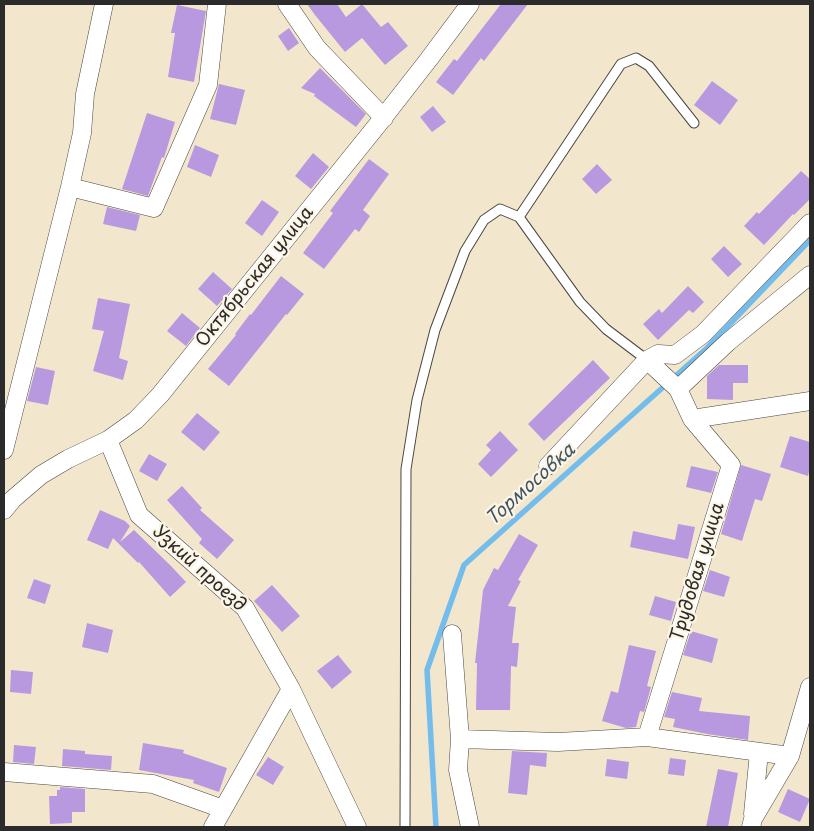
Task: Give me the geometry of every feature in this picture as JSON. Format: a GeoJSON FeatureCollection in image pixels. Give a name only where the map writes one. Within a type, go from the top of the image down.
{"type":"FeatureCollection","features":[{"type":"Feature","properties":{"kind":"street"},"geometry":{"type":"LineString","coordinates":[[4,450],[70,187],[82,133],[85,94],[104,4]]}},
{"type":"Feature","properties":{"kind":"street"},"geometry":{"type":"LineString","coordinates":[[70,187],[154,208],[208,84],[217,4]]}},
{"type":"Feature","properties":{"kind":"street"},"geometry":{"type":"LineString","coordinates":[[287,4],[317,48],[384,118]]}},
{"type":"Feature","properties":{"kind":"street","name":"Октябрьская улица"},"geometry":{"type":"LineString","coordinates":[[4,510],[13,499],[41,474],[108,440],[136,420],[160,394],[384,118],[470,4]]}},
{"type":"Feature","properties":{"kind":"street"},"geometry":{"type":"LineString","coordinates":[[548,466],[647,360],[658,354],[675,355],[703,334],[810,223]]}},
{"type":"Feature","properties":{"kind":"street"},"geometry":{"type":"LineString","coordinates":[[678,389],[728,342],[810,276]]}},
{"type":"Feature","properties":{"kind":"street"},"geometry":{"type":"LineString","coordinates":[[647,360],[678,389],[692,418],[810,401]]}},
{"type":"Feature","properties":{"kind":"street","name":"Трудовая улица"},"geometry":{"type":"LineString","coordinates":[[647,737],[731,466],[692,418]]}},
{"type":"Feature","properties":{"kind":"street","name":"Узкий проезд"},"geometry":{"type":"LineString","coordinates":[[108,440],[139,515],[245,608],[291,689],[357,827]]}},
{"type":"Feature","properties":{"kind":"street"},"geometry":{"type":"LineString","coordinates":[[452,634],[460,740],[458,770],[470,827]]}},
{"type":"Feature","properties":{"kind":"street"},"geometry":{"type":"LineString","coordinates":[[752,823],[790,756],[810,687]]}},
{"type":"Feature","properties":{"kind":"street"},"geometry":{"type":"LineString","coordinates":[[213,827],[291,689]]}},
{"type":"Feature","properties":{"kind":"street"},"geometry":{"type":"LineString","coordinates":[[460,740],[558,742],[647,737],[790,756]]}},
{"type":"Feature","properties":{"kind":"street"},"geometry":{"type":"LineString","coordinates":[[752,823],[759,752]]}},
{"type":"Feature","properties":{"kind":"street"},"geometry":{"type":"LineString","coordinates":[[4,772],[153,784],[223,809]]}},
{"type":"Feature","properties":{"kind":"lane"},"geometry":{"type":"LineString","coordinates":[[519,217],[620,64],[636,58],[649,66],[694,123]]}},
{"type":"Feature","properties":{"kind":"lane"},"geometry":{"type":"LineString","coordinates":[[405,827],[406,469],[417,400],[434,330],[465,251],[484,220],[500,209],[519,217],[580,302],[606,329],[647,360]]}},
{"type":"Feature","properties":{"kind":"building"},"geometry":{"type":"Polygon","coordinates":[[[307,4],[337,4],[346,17],[362,4],[381,27],[388,22],[408,46],[385,65],[362,38],[345,52],[307,4]]]}},
{"type":"Feature","properties":{"kind":"building"},"geometry":{"type":"Polygon","coordinates":[[[501,4],[528,4],[484,61],[481,58],[453,95],[436,82],[454,59],[457,61],[501,4]]]}},
{"type":"Feature","properties":{"kind":"building"},"geometry":{"type":"Polygon","coordinates":[[[177,5],[206,11],[194,82],[168,77],[175,33],[171,33],[177,5]]]}},
{"type":"Feature","properties":{"kind":"building"},"geometry":{"type":"Polygon","coordinates":[[[289,28],[299,43],[288,51],[278,36],[289,28]]]}},
{"type":"Feature","properties":{"kind":"building"},"geometry":{"type":"Polygon","coordinates":[[[320,68],[366,114],[356,127],[314,96],[315,94],[301,88],[320,68]]]}},
{"type":"Feature","properties":{"kind":"building"},"geometry":{"type":"Polygon","coordinates":[[[712,81],[738,100],[720,125],[694,105],[712,81]]]}},
{"type":"Feature","properties":{"kind":"building"},"geometry":{"type":"Polygon","coordinates":[[[219,84],[245,90],[236,125],[210,119],[219,84]]]}},
{"type":"Feature","properties":{"kind":"building"},"geometry":{"type":"Polygon","coordinates":[[[433,106],[446,122],[432,132],[420,117],[433,106]]]}},
{"type":"Feature","properties":{"kind":"building"},"geometry":{"type":"Polygon","coordinates":[[[147,113],[175,122],[164,158],[162,157],[148,196],[122,189],[147,113]]]}},
{"type":"Feature","properties":{"kind":"building"},"geometry":{"type":"Polygon","coordinates":[[[195,145],[219,155],[211,177],[187,167],[195,145]]]}},
{"type":"Feature","properties":{"kind":"building"},"geometry":{"type":"Polygon","coordinates":[[[313,153],[329,167],[311,189],[295,176],[313,153]]]}},
{"type":"Feature","properties":{"kind":"building"},"geometry":{"type":"Polygon","coordinates":[[[369,159],[389,174],[363,210],[370,216],[359,232],[355,229],[324,269],[303,253],[333,213],[330,211],[369,159]]]}},
{"type":"Feature","properties":{"kind":"building"},"geometry":{"type":"Polygon","coordinates":[[[597,164],[612,180],[596,194],[582,179],[597,164]]]}},
{"type":"Feature","properties":{"kind":"building"},"geometry":{"type":"Polygon","coordinates":[[[801,171],[810,179],[810,199],[764,245],[744,226],[757,212],[759,214],[801,171]]]}},
{"type":"Feature","properties":{"kind":"building"},"geometry":{"type":"Polygon","coordinates":[[[262,200],[279,212],[262,236],[245,223],[262,200]]]}},
{"type":"Feature","properties":{"kind":"building"},"geometry":{"type":"Polygon","coordinates":[[[107,207],[140,215],[136,231],[103,224],[107,207]]]}},
{"type":"Feature","properties":{"kind":"building"},"geometry":{"type":"Polygon","coordinates":[[[724,246],[742,264],[728,277],[711,259],[724,246]]]}},
{"type":"Feature","properties":{"kind":"building"},"geometry":{"type":"Polygon","coordinates":[[[213,272],[232,289],[217,306],[198,289],[213,272]]]}},
{"type":"Feature","properties":{"kind":"building"},"geometry":{"type":"Polygon","coordinates":[[[281,276],[304,294],[229,386],[208,369],[281,276]]]}},
{"type":"Feature","properties":{"kind":"building"},"geometry":{"type":"Polygon","coordinates":[[[688,286],[704,302],[693,313],[689,310],[658,340],[643,324],[659,309],[662,313],[688,286]]]}},
{"type":"Feature","properties":{"kind":"building"},"geometry":{"type":"Polygon","coordinates":[[[98,298],[130,304],[119,358],[128,361],[123,380],[93,371],[104,331],[92,329],[98,298]]]}},
{"type":"Feature","properties":{"kind":"building"},"geometry":{"type":"Polygon","coordinates":[[[182,313],[200,328],[186,346],[167,331],[182,313]]]}},
{"type":"Feature","properties":{"kind":"building"},"geometry":{"type":"Polygon","coordinates":[[[593,360],[610,378],[544,441],[528,424],[593,360]]]}},
{"type":"Feature","properties":{"kind":"building"},"geometry":{"type":"Polygon","coordinates":[[[719,365],[748,365],[748,383],[733,383],[733,400],[707,399],[707,376],[719,365]]]}},
{"type":"Feature","properties":{"kind":"building"},"geometry":{"type":"Polygon","coordinates":[[[36,367],[55,371],[48,405],[27,401],[36,367]]]}},
{"type":"Feature","properties":{"kind":"building"},"geometry":{"type":"Polygon","coordinates":[[[197,413],[220,432],[204,451],[181,432],[197,413]]]}},
{"type":"Feature","properties":{"kind":"building"},"geometry":{"type":"Polygon","coordinates":[[[500,431],[518,450],[491,477],[478,464],[491,450],[486,445],[500,431]]]}},
{"type":"Feature","properties":{"kind":"building"},"geometry":{"type":"Polygon","coordinates":[[[790,436],[810,442],[808,476],[780,467],[790,436]]]}},
{"type":"Feature","properties":{"kind":"building"},"geometry":{"type":"Polygon","coordinates":[[[149,454],[167,464],[157,481],[139,471],[149,454]]]}},
{"type":"Feature","properties":{"kind":"building"},"geometry":{"type":"Polygon","coordinates":[[[741,465],[771,474],[762,501],[755,499],[742,541],[721,534],[741,465]]]}},
{"type":"Feature","properties":{"kind":"building"},"geometry":{"type":"Polygon","coordinates":[[[691,466],[718,472],[711,493],[686,487],[691,466]]]}},
{"type":"Feature","properties":{"kind":"building"},"geometry":{"type":"Polygon","coordinates":[[[182,486],[202,508],[200,510],[234,540],[217,559],[199,543],[202,539],[167,500],[182,486]]]}},
{"type":"Feature","properties":{"kind":"building"},"geometry":{"type":"Polygon","coordinates":[[[100,510],[125,521],[130,526],[120,542],[134,530],[186,582],[170,597],[139,562],[113,538],[108,549],[87,540],[100,510]]]}},
{"type":"Feature","properties":{"kind":"building"},"geometry":{"type":"Polygon","coordinates":[[[678,524],[695,527],[688,559],[630,547],[633,531],[675,540],[678,524]]]}},
{"type":"Feature","properties":{"kind":"building"},"geometry":{"type":"Polygon","coordinates":[[[519,534],[538,545],[518,580],[521,581],[508,606],[516,607],[512,643],[519,643],[517,667],[511,666],[510,710],[476,710],[477,663],[475,663],[483,590],[494,568],[498,570],[519,534]]]}},
{"type":"Feature","properties":{"kind":"building"},"geometry":{"type":"Polygon","coordinates":[[[710,570],[730,577],[724,597],[703,591],[710,570]]]}},
{"type":"Feature","properties":{"kind":"building"},"geometry":{"type":"Polygon","coordinates":[[[34,579],[51,585],[45,604],[27,598],[34,579]]]}},
{"type":"Feature","properties":{"kind":"building"},"geometry":{"type":"Polygon","coordinates":[[[272,585],[300,616],[282,632],[254,601],[272,585]]]}},
{"type":"Feature","properties":{"kind":"building"},"geometry":{"type":"Polygon","coordinates":[[[655,596],[676,602],[671,621],[649,615],[655,596]]]}},
{"type":"Feature","properties":{"kind":"building"},"geometry":{"type":"Polygon","coordinates":[[[87,623],[113,630],[108,653],[82,647],[87,623]]]}},
{"type":"Feature","properties":{"kind":"building"},"geometry":{"type":"Polygon","coordinates":[[[691,631],[718,639],[712,663],[683,655],[691,631]]]}},
{"type":"Feature","properties":{"kind":"building"},"geometry":{"type":"Polygon","coordinates":[[[629,645],[656,651],[647,686],[651,687],[644,712],[640,711],[636,727],[626,728],[602,721],[611,691],[618,693],[629,645]]]}},
{"type":"Feature","properties":{"kind":"building"},"geometry":{"type":"Polygon","coordinates":[[[338,655],[352,672],[332,689],[317,671],[338,655]]]}},
{"type":"Feature","properties":{"kind":"building"},"geometry":{"type":"Polygon","coordinates":[[[11,670],[33,672],[31,694],[10,692],[11,670]]]}},
{"type":"Feature","properties":{"kind":"building"},"geometry":{"type":"Polygon","coordinates":[[[672,692],[702,698],[699,711],[750,716],[748,740],[673,727],[675,719],[664,717],[672,692]]]}},
{"type":"Feature","properties":{"kind":"building"},"geometry":{"type":"Polygon","coordinates":[[[143,743],[184,750],[183,753],[227,768],[219,792],[193,783],[194,780],[139,770],[143,743]]]}},
{"type":"Feature","properties":{"kind":"building"},"geometry":{"type":"Polygon","coordinates":[[[14,745],[36,747],[34,764],[13,762],[14,745]]]}},
{"type":"Feature","properties":{"kind":"building"},"geometry":{"type":"Polygon","coordinates":[[[63,749],[85,751],[85,754],[112,756],[111,770],[62,766],[63,749]]]}},
{"type":"Feature","properties":{"kind":"building"},"geometry":{"type":"Polygon","coordinates":[[[512,751],[547,753],[546,767],[530,765],[527,795],[508,793],[512,751]]]}},
{"type":"Feature","properties":{"kind":"building"},"geometry":{"type":"Polygon","coordinates":[[[268,757],[284,767],[273,785],[256,775],[268,757]]]}},
{"type":"Feature","properties":{"kind":"building"},"geometry":{"type":"Polygon","coordinates":[[[670,758],[686,760],[684,776],[668,774],[670,758]]]}},
{"type":"Feature","properties":{"kind":"building"},"geometry":{"type":"Polygon","coordinates":[[[607,759],[629,762],[627,779],[605,776],[607,759]]]}},
{"type":"Feature","properties":{"kind":"building"},"geometry":{"type":"Polygon","coordinates":[[[718,769],[738,773],[728,827],[706,827],[718,769]]]}},
{"type":"Feature","properties":{"kind":"building"},"geometry":{"type":"Polygon","coordinates":[[[60,787],[85,789],[85,812],[72,812],[72,823],[50,824],[49,796],[57,796],[57,790],[60,790],[60,787]]]}},
{"type":"Feature","properties":{"kind":"building"},"geometry":{"type":"Polygon","coordinates":[[[788,789],[810,799],[800,822],[778,812],[788,789]]]}},
{"type":"Feature","properties":{"kind":"waterway","name":"Тормосовка"},"geometry":{"type":"LineString","coordinates":[[436,827],[427,670],[464,565],[707,348],[810,240]]}}]}
